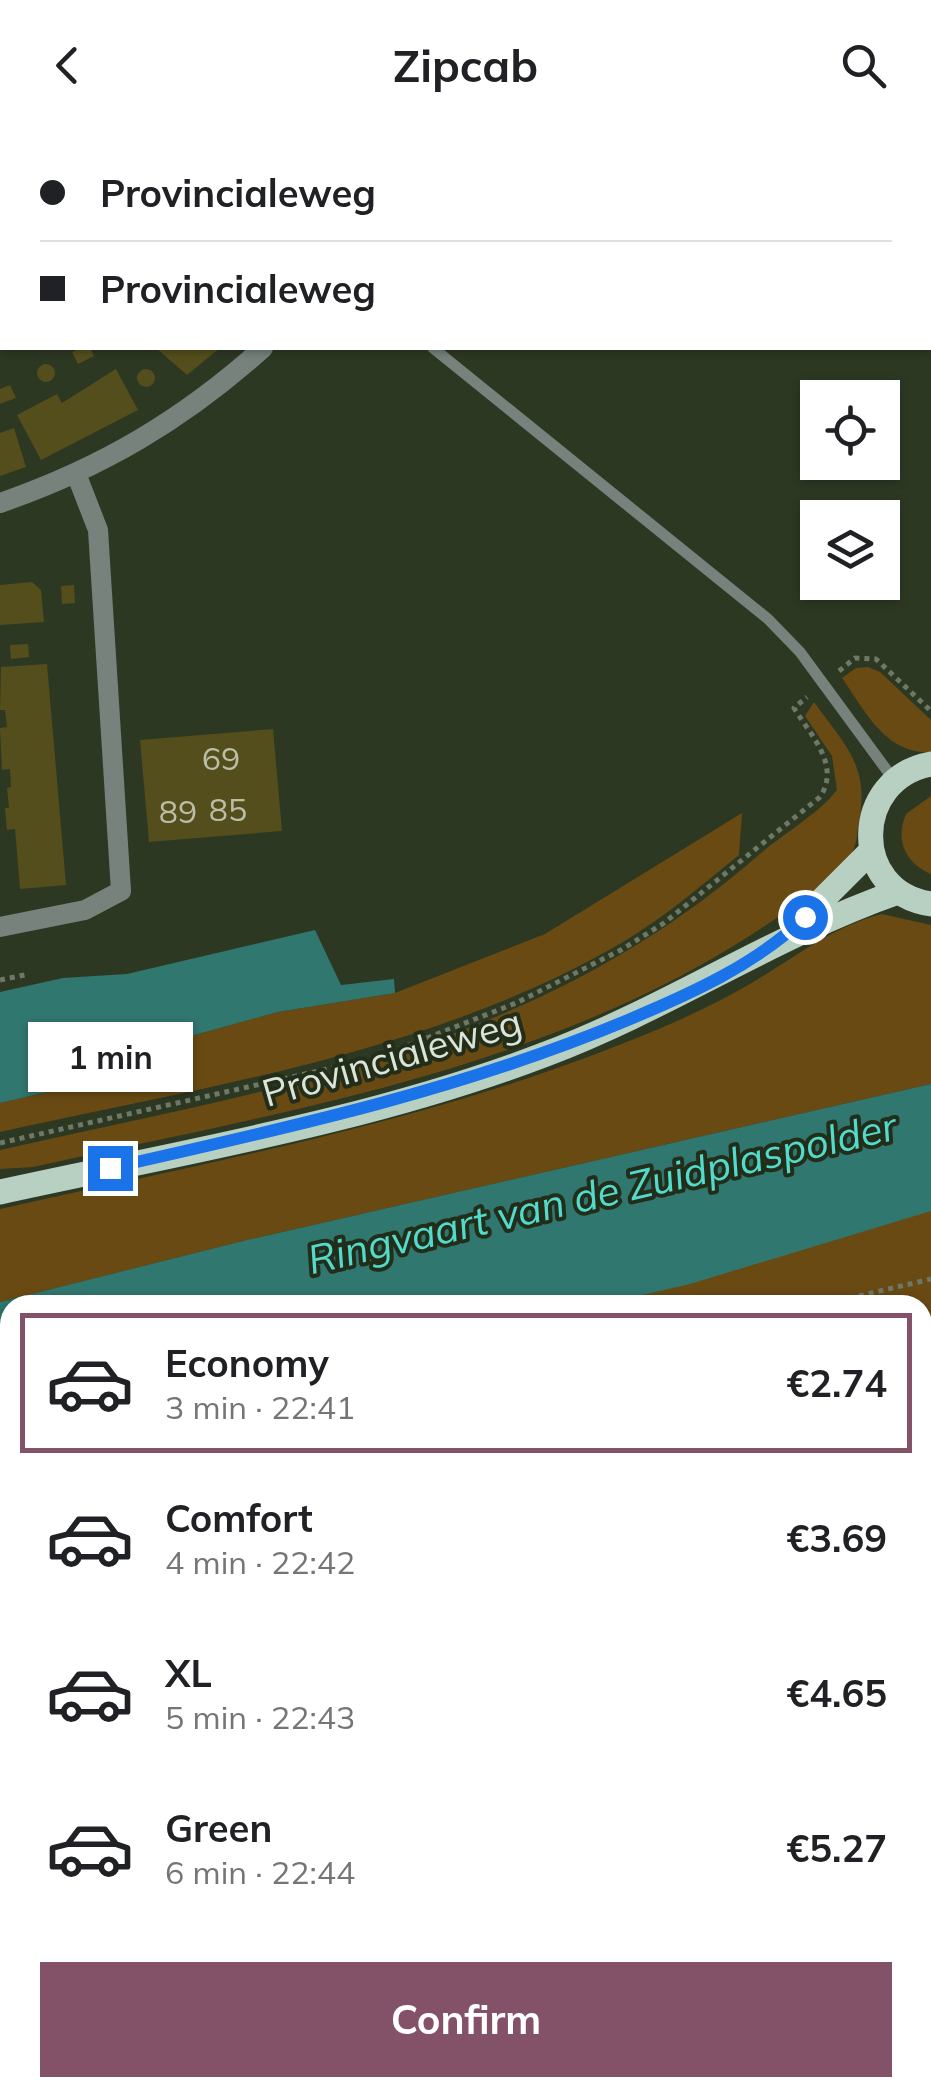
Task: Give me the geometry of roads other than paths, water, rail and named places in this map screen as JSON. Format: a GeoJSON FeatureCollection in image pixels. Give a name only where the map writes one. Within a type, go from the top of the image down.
{"type":"FeatureCollection","features":[{"type":"Feature","properties":{"kind":"main road"},"geometry":{"type":"LineString","coordinates":[[931,764],[894,780],[874,805],[870,820],[870,852],[886,881],[898,892],[931,904]]}},
{"type":"Feature","properties":{"kind":"main road","name":"Provincialeweg"},"geometry":{"type":"LineString","coordinates":[[783,939],[870,852]]}},
{"type":"Feature","properties":{"kind":"main road","name":"Provincialeweg"},"geometry":{"type":"LineString","coordinates":[[0,1192],[346,1114],[544,1055],[660,1007],[783,939],[898,892]]}},
{"type":"Feature","properties":{"kind":"street"},"geometry":{"type":"LineString","coordinates":[[0,503],[77,476],[197,404],[261,350]]}},
{"type":"Feature","properties":{"kind":"street"},"geometry":{"type":"LineString","coordinates":[[0,927],[85,910],[121,892],[98,530],[77,476]]}},
{"type":"Feature","properties":{"kind":"lane"},"geometry":{"type":"LineString","coordinates":[[436,350],[768,619],[894,780]]}},
{"type":"Feature","properties":{"kind":"water"},"geometry":{"type":"Polygon","coordinates":[[[315,930],[341,985],[394,979],[395,993],[278,1012],[155,1046],[146,1069],[0,1103],[0,992],[63,978],[127,974],[315,930]]]}},
{"type":"Feature","properties":{"kind":"water","name":"Ringvaart van de Zuidplaspolder"},"geometry":{"type":"Polygon","coordinates":[[[931,1084],[931,1211],[690,1284],[642,1295],[28,1295],[247,1240],[931,1084]]]}}]}
